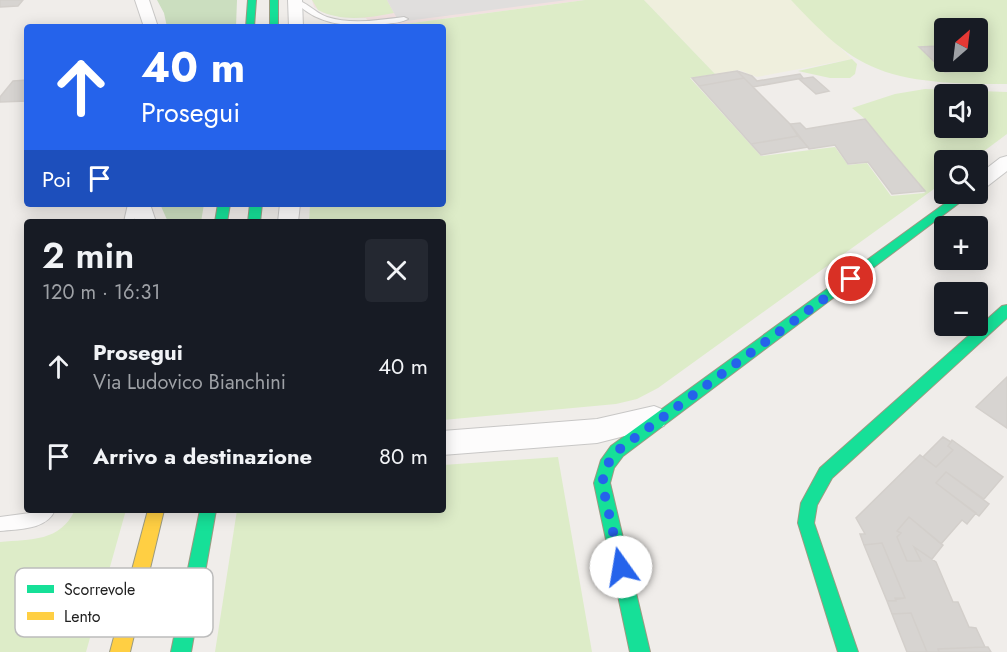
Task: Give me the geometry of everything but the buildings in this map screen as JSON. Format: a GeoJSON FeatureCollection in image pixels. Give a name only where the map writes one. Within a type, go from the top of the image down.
{"type":"FeatureCollection","features":[{"type":"Feature","properties":{"kind":"street"},"geometry":{"type":"LineString","coordinates":[[142,0],[150,24]]}},
{"type":"Feature","properties":{"kind":"street"},"geometry":{"type":"LineString","coordinates":[[250,24],[252,0]]}},
{"type":"Feature","properties":{"kind":"street"},"geometry":{"type":"LineString","coordinates":[[274,0],[274,24]]}},
{"type":"Feature","properties":{"kind":"street"},"geometry":{"type":"LineString","coordinates":[[296,0],[296,24]]}},
{"type":"Feature","properties":{"kind":"street"},"geometry":{"type":"LineString","coordinates":[[988,176],[1007,162]]}},
{"type":"Feature","properties":{"kind":"street"},"geometry":{"type":"LineString","coordinates":[[640,652],[602,483],[607,465],[617,451],[951,204]]}},
{"type":"Feature","properties":{"kind":"street"},"geometry":{"type":"LineString","coordinates":[[848,652],[806,523],[809,503],[826,473],[1007,310]]}},
{"type":"Feature","properties":{"kind":"street"},"geometry":{"type":"LineString","coordinates":[[446,443],[597,431],[665,416]]}},
{"type":"Feature","properties":{"kind":"street"},"geometry":{"type":"LineString","coordinates":[[141,568],[155,513]]}},
{"type":"Feature","properties":{"kind":"street"},"geometry":{"type":"LineString","coordinates":[[197,568],[207,513]]}},
{"type":"Feature","properties":{"kind":"street"},"geometry":{"type":"LineString","coordinates":[[120,652],[124,637]]}},
{"type":"Feature","properties":{"kind":"street"},"geometry":{"type":"LineString","coordinates":[[181,652],[184,637]]}},
{"type":"Feature","properties":{"kind":"lane"},"geometry":{"type":"LineString","coordinates":[[296,0],[308,12],[325,19],[349,23],[404,19]]}},
{"type":"Feature","properties":{"kind":"lane"},"geometry":{"type":"LineString","coordinates":[[366,24],[376,22]]}},
{"type":"Feature","properties":{"kind":"lane"},"geometry":{"type":"LineString","coordinates":[[0,524],[33,520],[44,513]]}},
{"type":"Feature","properties":{"kind":"shaded area"},"geometry":{"type":"Polygon","coordinates":[[[312,0],[585,0],[405,24],[369,24],[366,18],[342,17],[324,13],[314,7],[312,0]]]}},
{"type":"Feature","properties":{"kind":"shaded area"},"geometry":{"type":"Polygon","coordinates":[[[387,0],[567,0],[399,22],[387,0]]]}},
{"type":"Feature","properties":{"kind":"green space"},"geometry":{"type":"Polygon","coordinates":[[[157,0],[237,0],[236,24],[166,24],[157,0]]]}},
{"type":"Feature","properties":{"kind":"green space"},"geometry":{"type":"Polygon","coordinates":[[[312,0],[387,0],[394,13],[346,18],[318,10],[312,0]]]}},
{"type":"Feature","properties":{"kind":"green space"},"geometry":{"type":"Polygon","coordinates":[[[585,0],[644,0],[715,74],[690,78],[761,156],[835,147],[848,165],[867,163],[891,196],[925,193],[865,119],[852,108],[895,94],[934,89],[934,138],[988,138],[988,91],[1007,92],[1007,134],[985,150],[934,150],[934,189],[658,388],[637,399],[616,404],[446,420],[446,219],[309,219],[310,207],[446,207],[446,24],[405,24],[585,0]]]}},
{"type":"Feature","properties":{"kind":"green space"},"geometry":{"type":"Polygon","coordinates":[[[644,0],[791,0],[852,59],[757,77],[739,70],[715,74],[644,0]]]}},
{"type":"Feature","properties":{"kind":"green space"},"geometry":{"type":"Polygon","coordinates":[[[791,0],[1007,0],[1007,84],[959,83],[908,78],[893,74],[853,56],[820,30],[791,0]]]}},
{"type":"Feature","properties":{"kind":"green space"},"geometry":{"type":"Polygon","coordinates":[[[852,59],[857,64],[855,74],[850,78],[830,78],[798,71],[852,59]]]}},
{"type":"Feature","properties":{"kind":"green space"},"geometry":{"type":"Polygon","coordinates":[[[161,207],[204,207],[202,219],[167,219],[161,207]]]}},
{"type":"Feature","properties":{"kind":"green space"},"geometry":{"type":"Polygon","coordinates":[[[558,457],[592,652],[215,652],[237,513],[446,513],[446,465],[558,457]]]}},
{"type":"Feature","properties":{"kind":"green space"},"geometry":{"type":"Polygon","coordinates":[[[73,513],[125,513],[110,568],[15,568],[15,637],[90,637],[86,652],[0,652],[0,542],[44,537],[61,528],[73,513]]]}},
{"type":"Feature","properties":{"kind":"traffic: fast"},"geometry":{"type":"LineString","coordinates":[[250,24],[252,0]]}},
{"type":"Feature","properties":{"kind":"traffic: fast"},"geometry":{"type":"LineString","coordinates":[[274,0],[274,24]]}},
{"type":"Feature","properties":{"kind":"traffic: fast"},"geometry":{"type":"LineString","coordinates":[[640,652],[602,483],[607,465],[617,451],[951,204]]}},
{"type":"Feature","properties":{"kind":"traffic: fast"},"geometry":{"type":"LineString","coordinates":[[222,219],[224,207]]}},
{"type":"Feature","properties":{"kind":"traffic: fast"},"geometry":{"type":"LineString","coordinates":[[254,219],[256,207]]}},
{"type":"Feature","properties":{"kind":"traffic: fast"},"geometry":{"type":"LineString","coordinates":[[848,652],[806,523],[809,503],[826,473],[1007,310]]}},
{"type":"Feature","properties":{"kind":"traffic: fast"},"geometry":{"type":"LineString","coordinates":[[197,568],[207,513]]}},
{"type":"Feature","properties":{"kind":"traffic: fast"},"geometry":{"type":"LineString","coordinates":[[181,652],[184,637]]}},
{"type":"Feature","properties":{"kind":"traffic: slow"},"geometry":{"type":"LineString","coordinates":[[141,568],[155,513]]}},
{"type":"Feature","properties":{"kind":"traffic: slow"},"geometry":{"type":"LineString","coordinates":[[120,652],[124,637]]}},
{"type":"Feature","properties":{"kind":"route"},"geometry":{"type":"LineString","coordinates":[[621,567],[602,483],[607,465],[617,451],[851,279]]}}]}
